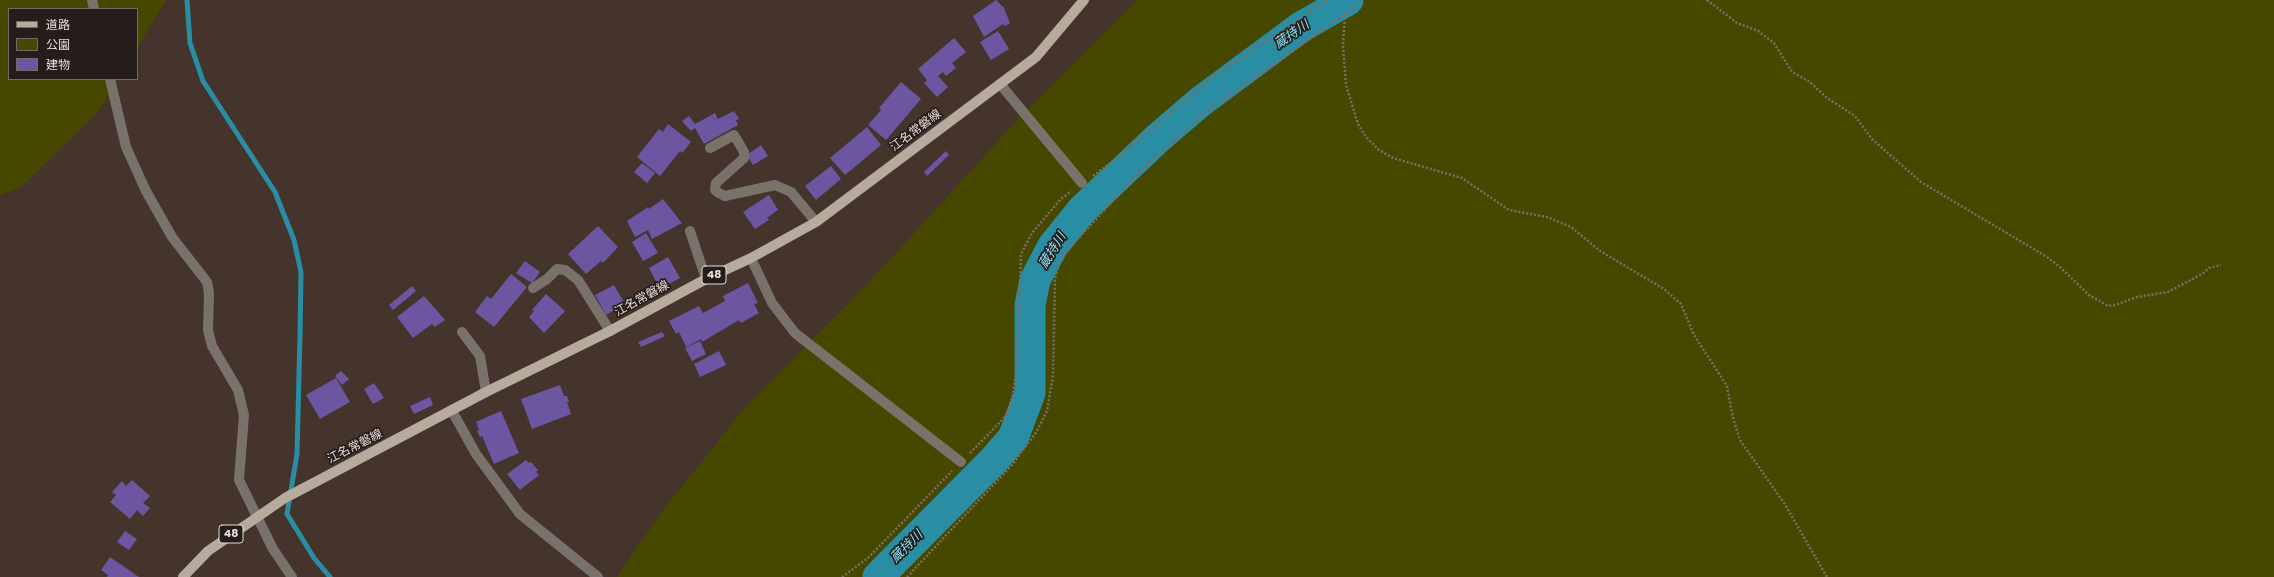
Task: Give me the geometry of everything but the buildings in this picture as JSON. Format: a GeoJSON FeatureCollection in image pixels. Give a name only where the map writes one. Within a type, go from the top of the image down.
{"type":"FeatureCollection","features":[{"type":"Feature","properties":{"kind":"main road","name":"江名常磐線"},"geometry":{"type":"LineString","coordinates":[[183,577],[208,551],[285,498],[301,489],[486,392],[610,331],[706,279],[751,258],[816,222],[1036,57],[1084,0]]}},
{"type":"Feature","properties":{"kind":"street"},"geometry":{"type":"LineString","coordinates":[[110,80],[126,147],[146,191],[172,237],[207,282],[209,293],[208,330],[212,346],[238,390],[244,415],[239,480],[273,549],[292,577]]}},
{"type":"Feature","properties":{"kind":"street"},"geometry":{"type":"LineString","coordinates":[[1000,84],[1082,184]]}},
{"type":"Feature","properties":{"kind":"street"},"geometry":{"type":"LineString","coordinates":[[710,148],[734,135],[744,152],[744,158],[716,183],[715,190],[719,193],[724,196],[775,185],[790,192],[816,222]]}},
{"type":"Feature","properties":{"kind":"street"},"geometry":{"type":"LineString","coordinates":[[690,231],[706,279]]}},
{"type":"Feature","properties":{"kind":"street"},"geometry":{"type":"LineString","coordinates":[[751,258],[772,304],[795,333],[961,462]]}},
{"type":"Feature","properties":{"kind":"street"},"geometry":{"type":"LineString","coordinates":[[533,288],[547,279],[557,269],[565,270],[578,280],[610,331]]}},
{"type":"Feature","properties":{"kind":"street"},"geometry":{"type":"LineString","coordinates":[[462,332],[480,356],[486,392]]}},
{"type":"Feature","properties":{"kind":"street"},"geometry":{"type":"LineString","coordinates":[[452,411],[476,454],[520,514],[598,577]]}},
{"type":"Feature","properties":{"kind":"path"},"geometry":{"type":"LineString","coordinates":[[842,577],[868,558],[1006,416],[1012,398],[1017,369],[1021,254],[1032,233],[1060,200],[1120,156],[1217,74],[1328,0]]}},
{"type":"Feature","properties":{"kind":"path"},"geometry":{"type":"LineString","coordinates":[[907,577],[1020,455],[1037,431],[1047,411],[1054,376],[1055,278],[1059,263],[1065,253],[1140,171],[1204,113],[1345,14],[1360,0]]}},
{"type":"Feature","properties":{"kind":"path"},"geometry":{"type":"LineString","coordinates":[[1707,0],[1737,23],[1758,31],[1774,42],[1792,72],[1855,116],[1872,139],[1921,182],[2047,257],[2060,267],[2089,295],[2108,306],[2137,297],[2168,292],[2202,274],[2208,268],[2221,265]]}},
{"type":"Feature","properties":{"kind":"path"},"geometry":{"type":"LineString","coordinates":[[1345,14],[1343,60],[1348,92],[1358,124],[1366,137],[1379,150],[1393,158],[1462,178],[1509,210],[1547,218],[1571,227],[1600,251],[1650,279],[1674,297],[1680,304],[1694,335],[1727,386],[1733,418],[1740,440],[1784,503],[1828,577]]}},
{"type":"Feature","properties":{"kind":"green space"},"geometry":{"type":"Polygon","coordinates":[[[0,0],[166,0],[138,46],[138,8],[8,8],[8,80],[117,80],[97,113],[21,187],[0,195],[0,0]]]}},
{"type":"Feature","properties":{"kind":"green space"},"geometry":{"type":"Polygon","coordinates":[[[1138,0],[2274,0],[2274,577],[617,577],[663,510],[743,410],[873,278],[1021,116],[1138,0]]]}},
{"type":"Feature","properties":{"kind":"waterway"},"geometry":{"type":"LineString","coordinates":[[187,0],[190,43],[203,81],[275,192],[294,240],[301,272],[297,454],[287,514],[314,558],[330,577]]}},
{"type":"Feature","properties":{"kind":"waterway","name":"蔵持川"},"geometry":{"type":"LineString","coordinates":[[878,577],[994,460],[1013,438],[1030,393],[1030,305],[1035,280],[1053,246],[1082,210],[1158,138],[1200,102],[1301,27],[1348,0]]}}]}
